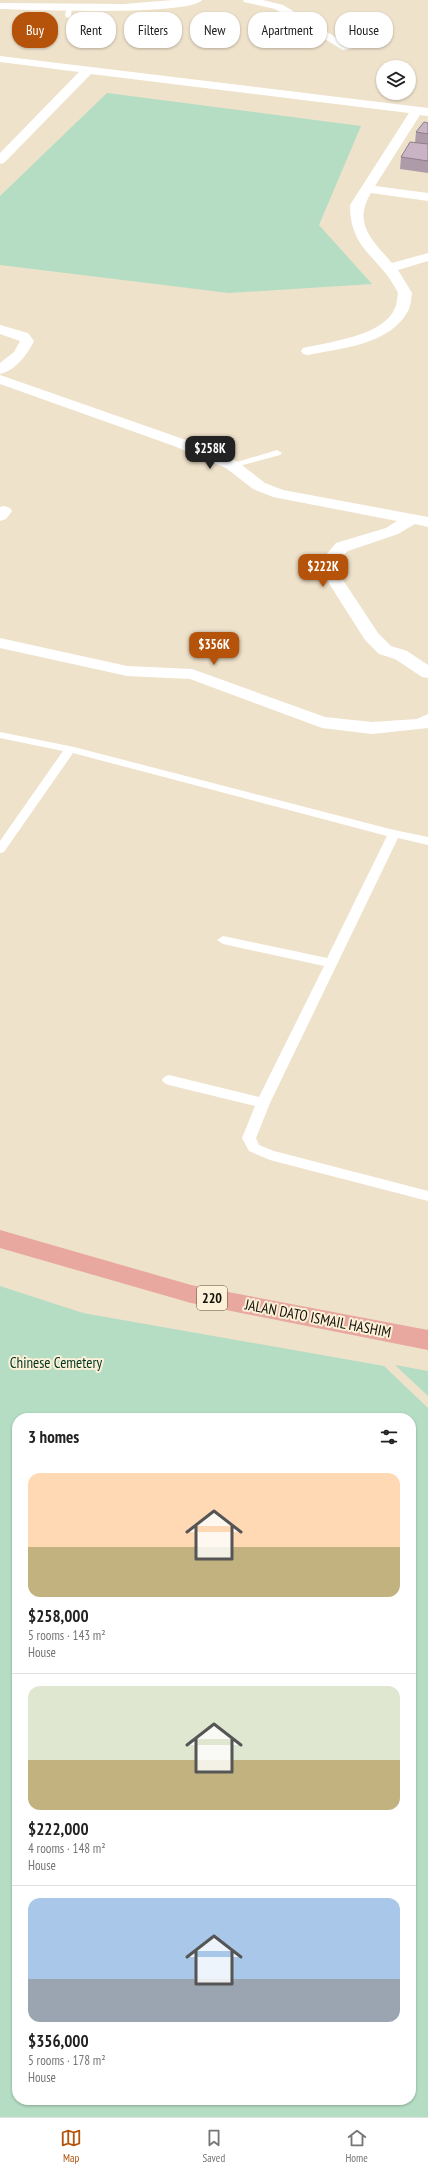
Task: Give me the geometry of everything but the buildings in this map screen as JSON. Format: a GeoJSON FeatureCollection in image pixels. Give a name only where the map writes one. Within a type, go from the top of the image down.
{"type":"FeatureCollection","features":[{"type":"Feature","properties":{"kind":"main road","name":"JALAN DATO ISMAIL HASHIM"},"geometry":{"type":"LineString","coordinates":[[0,1238],[191,1294],[428,1340]]}},
{"type":"Feature","properties":{"kind":"street"},"geometry":{"type":"LineString","coordinates":[[0,6],[69,11],[105,3],[175,4],[197,0]]}},
{"type":"Feature","properties":{"kind":"street"},"geometry":{"type":"LineString","coordinates":[[248,0],[279,8],[335,42]]}},
{"type":"Feature","properties":{"kind":"street"},"geometry":{"type":"LineString","coordinates":[[0,59],[423,111]]}},
{"type":"Feature","properties":{"kind":"street"},"geometry":{"type":"LineString","coordinates":[[0,160],[88,70]]}},
{"type":"Feature","properties":{"kind":"street"},"geometry":{"type":"LineString","coordinates":[[308,351],[360,340],[386,328],[402,310],[405,293],[390,268],[370,249],[361,236],[356,222],[357,205],[394,147],[423,111]]}},
{"type":"Feature","properties":{"kind":"street"},"geometry":{"type":"LineString","coordinates":[[394,147],[408,148]]}},
{"type":"Feature","properties":{"kind":"street"},"geometry":{"type":"LineString","coordinates":[[367,189],[428,197]]}},
{"type":"Feature","properties":{"kind":"street"},"geometry":{"type":"LineString","coordinates":[[390,268],[428,257]]}},
{"type":"Feature","properties":{"kind":"street"},"geometry":{"type":"LineString","coordinates":[[0,329],[23,336],[27,341],[20,354],[0,370]]}},
{"type":"Feature","properties":{"kind":"street"},"geometry":{"type":"LineString","coordinates":[[0,379],[180,443],[232,465],[259,486],[279,494],[420,520]]}},
{"type":"Feature","properties":{"kind":"street"},"geometry":{"type":"LineString","coordinates":[[420,520],[392,531],[342,547],[334,556],[331,564],[333,577],[371,636],[385,650],[401,655],[428,673]]}},
{"type":"Feature","properties":{"kind":"street"},"geometry":{"type":"LineString","coordinates":[[0,644],[127,672],[192,674],[322,722],[372,728],[421,724],[428,720]]}},
{"type":"Feature","properties":{"kind":"lane"},"geometry":{"type":"LineString","coordinates":[[232,465],[277,453]]}},
{"type":"Feature","properties":{"kind":"lane"},"geometry":{"type":"LineString","coordinates":[[0,735],[70,748],[394,834],[428,841]]}},
{"type":"Feature","properties":{"kind":"lane"},"geometry":{"type":"LineString","coordinates":[[0,849],[70,748]]}},
{"type":"Feature","properties":{"kind":"lane"},"geometry":{"type":"LineString","coordinates":[[394,834],[263,1103],[249,1138],[254,1148],[270,1155],[428,1196]]}},
{"type":"Feature","properties":{"kind":"lane"},"geometry":{"type":"LineString","coordinates":[[222,940],[331,963]]}},
{"type":"Feature","properties":{"kind":"lane"},"geometry":{"type":"LineString","coordinates":[[169,1080],[263,1103]]}},
{"type":"Feature","properties":{"kind":"green space"},"geometry":{"type":"Polygon","coordinates":[[[107,93],[361,126],[319,225],[372,284],[229,293],[0,265],[0,196],[107,93]]]}},
{"type":"Feature","properties":{"kind":"green space","name":"Chinese Cemetery"},"geometry":{"type":"Polygon","coordinates":[[[0,1286],[83,1313],[384,1366],[428,1408],[428,2117],[0,2117],[0,1286]]]}},
{"type":"Feature","properties":{"kind":"green space"},"geometry":{"type":"Polygon","coordinates":[[[395,1365],[428,1371],[428,1396],[395,1365]]]}}]}
